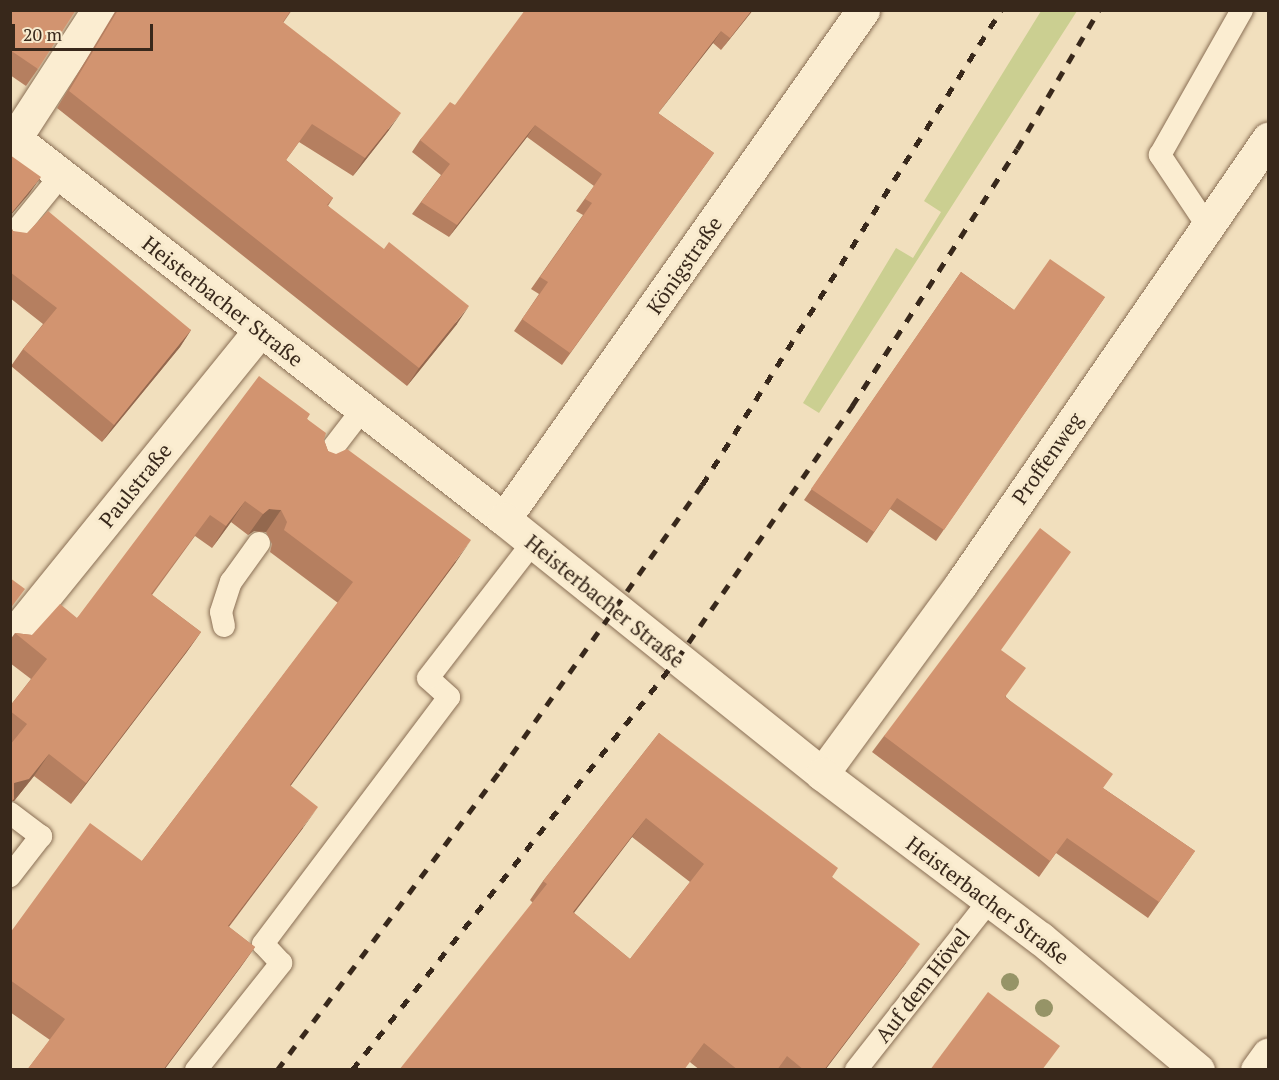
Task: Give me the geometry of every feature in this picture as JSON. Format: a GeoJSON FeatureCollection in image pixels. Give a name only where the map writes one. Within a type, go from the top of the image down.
{"type":"FeatureCollection","features":[{"type":"Feature","properties":{"kind":"street"},"geometry":{"type":"LineString","coordinates":[[13,136],[98,10]]}},
{"type":"Feature","properties":{"kind":"street","name":"Königstraße"},"geometry":{"type":"LineString","coordinates":[[504,519],[863,10]]}},
{"type":"Feature","properties":{"kind":"street","name":"Heisterbacher Straße"},"geometry":{"type":"LineString","coordinates":[[13,136],[259,331],[504,519],[822,774],[989,901],[1198,1070]]}},
{"type":"Feature","properties":{"kind":"street","name":"Proffenweg"},"geometry":{"type":"LineString","coordinates":[[822,774],[961,584],[1269,139]]}},
{"type":"Feature","properties":{"kind":"street","name":"Paulstraße"},"geometry":{"type":"LineString","coordinates":[[10,639],[259,331]]}},
{"type":"Feature","properties":{"kind":"street"},"geometry":{"type":"LineString","coordinates":[[1257,1070],[1269,1055]]}},
{"type":"Feature","properties":{"kind":"lane"},"geometry":{"type":"LineString","coordinates":[[1208,227],[1160,155],[1242,10]]}},
{"type":"Feature","properties":{"kind":"lane"},"geometry":{"type":"LineString","coordinates":[[10,238],[62,174]]}},
{"type":"Feature","properties":{"kind":"lane"},"geometry":{"type":"LineString","coordinates":[[322,462],[362,410]]}},
{"type":"Feature","properties":{"kind":"lane"},"geometry":{"type":"LineString","coordinates":[[196,1070],[281,963],[263,944],[449,697],[428,678],[533,542]]}},
{"type":"Feature","properties":{"kind":"lane"},"geometry":{"type":"LineString","coordinates":[[224,626],[221,612],[231,582],[258,543]]}},
{"type":"Feature","properties":{"kind":"lane"},"geometry":{"type":"LineString","coordinates":[[10,813],[41,836],[10,876]]}},
{"type":"Feature","properties":{"kind":"lane","name":"Auf dem Hövel"},"geometry":{"type":"LineString","coordinates":[[856,1070],[989,901]]}},
{"type":"Feature","properties":{"kind":"green space"},"geometry":{"type":"Polygon","coordinates":[[[1041,11],[1077,11],[819,413],[803,403],[896,248],[913,258],[941,212],[924,201],[1041,11]]]}},
{"type":"Feature","properties":{"kind":"building"},"geometry":{"type":"Polygon","coordinates":[[[10,10],[76,10],[38,69],[10,50],[10,10]]]}},
{"type":"Feature","properties":{"kind":"building"},"geometry":{"type":"Polygon","coordinates":[[[118,10],[291,10],[283,22],[401,113],[365,158],[312,124],[286,160],[333,198],[327,205],[384,249],[389,242],[469,306],[419,368],[69,91],[118,10]]]}},
{"type":"Feature","properties":{"kind":"building"},"geometry":{"type":"Polygon","coordinates":[[[525,10],[752,10],[730,38],[721,31],[658,113],[714,153],[570,353],[522,319],[548,282],[540,277],[592,203],[585,199],[602,174],[535,125],[457,225],[421,202],[450,164],[420,140],[450,102],[455,105],[525,10]]]}},
{"type":"Feature","properties":{"kind":"building"},"geometry":{"type":"Polygon","coordinates":[[[10,155],[41,177],[10,215],[10,155]]]}},
{"type":"Feature","properties":{"kind":"building"},"geometry":{"type":"Polygon","coordinates":[[[48,211],[191,330],[114,425],[23,349],[57,308],[10,272],[10,225],[13,231],[27,233],[48,211]]]}},
{"type":"Feature","properties":{"kind":"building"},"geometry":{"type":"Polygon","coordinates":[[[1050,259],[1105,297],[944,530],[897,498],[874,532],[811,489],[961,272],[1014,310],[1050,259]]]}},
{"type":"Feature","properties":{"kind":"building"},"geometry":{"type":"Polygon","coordinates":[[[259,376],[310,414],[307,419],[326,433],[324,440],[328,451],[336,454],[347,449],[471,540],[290,785],[318,807],[228,926],[255,947],[163,1070],[27,1070],[65,1019],[10,980],[10,933],[90,823],[142,861],[353,582],[284,530],[287,522],[281,510],[269,509],[263,514],[245,501],[226,526],[210,515],[151,594],[201,632],[86,783],[49,754],[29,779],[14,783],[14,799],[10,803],[10,745],[27,724],[10,711],[10,706],[47,659],[15,633],[32,635],[60,604],[77,618],[259,376]]]}},
{"type":"Feature","properties":{"kind":"building"},"geometry":{"type":"Polygon","coordinates":[[[1040,528],[1071,552],[1001,650],[1026,668],[1005,697],[1113,774],[1103,788],[1195,851],[1159,902],[1067,838],[1050,861],[884,736],[1040,528]]]}},
{"type":"Feature","properties":{"kind":"building"},"geometry":{"type":"Polygon","coordinates":[[[10,578],[25,589],[10,609],[10,578]]]}},
{"type":"Feature","properties":{"kind":"building"},"geometry":{"type":"Polygon","coordinates":[[[659,733],[838,868],[832,877],[920,944],[824,1070],[804,1070],[787,1056],[777,1070],[738,1070],[704,1043],[684,1070],[399,1070],[547,884],[543,881],[659,733]],[[646,818],[573,912],[630,959],[704,864],[646,818]]]}},
{"type":"Feature","properties":{"kind":"building"},"geometry":{"type":"Polygon","coordinates":[[[988,992],[1060,1046],[1042,1070],[930,1070],[988,992]]]}},
{"type":"Feature","properties":{"kind":"railway"},"geometry":{"type":"LineString","coordinates":[[277,1070],[500,771],[702,485],[1001,10]]}},
{"type":"Feature","properties":{"kind":"railway"},"geometry":{"type":"LineString","coordinates":[[352,1070],[677,659],[852,406],[1017,149],[1099,10]]}}]}
